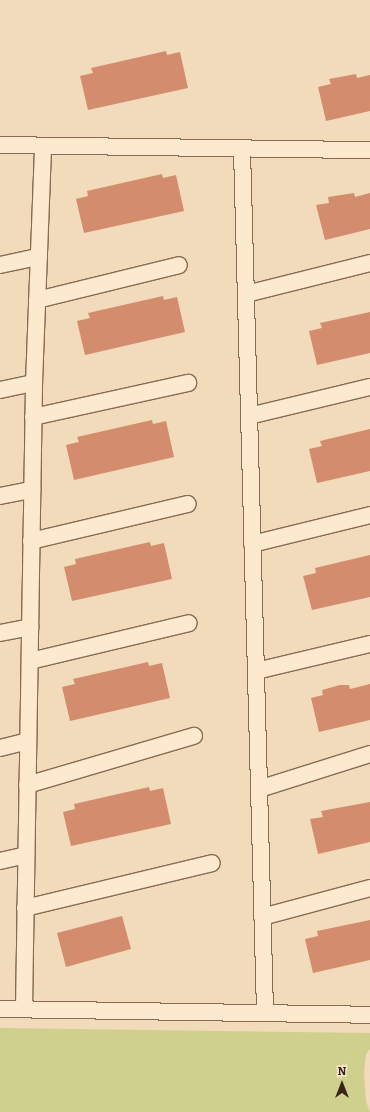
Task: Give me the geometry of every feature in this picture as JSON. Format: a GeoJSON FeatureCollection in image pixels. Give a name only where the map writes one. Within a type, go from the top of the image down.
{"type":"FeatureCollection","features":[{"type":"Feature","properties":{"kind":"street"},"geometry":{"type":"LineString","coordinates":[[0,144],[43,147],[370,150]]}},
{"type":"Feature","properties":{"kind":"street"},"geometry":{"type":"LineString","coordinates":[[24,1009],[34,383],[43,147]]}},
{"type":"Feature","properties":{"kind":"street"},"geometry":{"type":"LineString","coordinates":[[242,150],[265,1013]]}},
{"type":"Feature","properties":{"kind":"street"},"geometry":{"type":"LineString","coordinates":[[0,265],[39,257]]}},
{"type":"Feature","properties":{"kind":"street"},"geometry":{"type":"LineString","coordinates":[[246,294],[370,263]]}},
{"type":"Feature","properties":{"kind":"street"},"geometry":{"type":"LineString","coordinates":[[37,300],[179,265]]}},
{"type":"Feature","properties":{"kind":"street"},"geometry":{"type":"LineString","coordinates":[[0,390],[34,383]]}},
{"type":"Feature","properties":{"kind":"street"},"geometry":{"type":"LineString","coordinates":[[34,417],[188,383]]}},
{"type":"Feature","properties":{"kind":"street"},"geometry":{"type":"LineString","coordinates":[[249,416],[370,387]]}},
{"type":"Feature","properties":{"kind":"street"},"geometry":{"type":"LineString","coordinates":[[0,496],[32,490]]}},
{"type":"Feature","properties":{"kind":"street"},"geometry":{"type":"LineString","coordinates":[[31,541],[188,504]]}},
{"type":"Feature","properties":{"kind":"street"},"geometry":{"type":"LineString","coordinates":[[252,544],[370,515]]}},
{"type":"Feature","properties":{"kind":"street"},"geometry":{"type":"LineString","coordinates":[[30,661],[189,623]]}},
{"type":"Feature","properties":{"kind":"street"},"geometry":{"type":"LineString","coordinates":[[0,633],[30,627]]}},
{"type":"Feature","properties":{"kind":"street"},"geometry":{"type":"LineString","coordinates":[[256,672],[370,644]]}},
{"type":"Feature","properties":{"kind":"street"},"geometry":{"type":"LineString","coordinates":[[28,785],[194,736]]}},
{"type":"Feature","properties":{"kind":"street"},"geometry":{"type":"LineString","coordinates":[[0,748],[28,741]]}},
{"type":"Feature","properties":{"kind":"street"},"geometry":{"type":"LineString","coordinates":[[259,789],[370,754]]}},
{"type":"Feature","properties":{"kind":"street"},"geometry":{"type":"LineString","coordinates":[[0,861],[26,856]]}},
{"type":"Feature","properties":{"kind":"street"},"geometry":{"type":"LineString","coordinates":[[25,908],[212,864]]}},
{"type":"Feature","properties":{"kind":"street"},"geometry":{"type":"LineString","coordinates":[[262,917],[370,888]]}},
{"type":"Feature","properties":{"kind":"street"},"geometry":{"type":"LineString","coordinates":[[0,1009],[370,1015]]}},
{"type":"Feature","properties":{"kind":"green space"},"geometry":{"type":"Polygon","coordinates":[[[0,1028],[370,1033],[370,1049],[366,1054],[364,1073],[366,1101],[370,1112],[0,1112],[0,1028]]]}},
{"type":"Feature","properties":{"kind":"building"},"geometry":{"type":"Polygon","coordinates":[[[166,51],[167,55],[180,52],[188,88],[88,110],[80,76],[93,73],[91,68],[166,51]]]}},
{"type":"Feature","properties":{"kind":"building"},"geometry":{"type":"Polygon","coordinates":[[[356,74],[357,78],[370,75],[370,111],[326,121],[318,87],[331,84],[329,79],[356,74]]]}},
{"type":"Feature","properties":{"kind":"building"},"geometry":{"type":"Polygon","coordinates":[[[162,174],[163,178],[176,175],[184,211],[84,233],[76,199],[88,196],[87,191],[162,174]]]}},
{"type":"Feature","properties":{"kind":"building"},"geometry":{"type":"Polygon","coordinates":[[[354,193],[355,197],[370,193],[370,229],[325,240],[316,205],[329,203],[328,197],[354,193]]]}},
{"type":"Feature","properties":{"kind":"building"},"geometry":{"type":"Polygon","coordinates":[[[163,296],[164,300],[177,297],[185,332],[85,355],[77,321],[90,318],[88,313],[163,296]]]}},
{"type":"Feature","properties":{"kind":"building"},"geometry":{"type":"Polygon","coordinates":[[[370,312],[370,353],[317,365],[309,331],[322,328],[320,323],[370,312]]]}},
{"type":"Feature","properties":{"kind":"building"},"geometry":{"type":"Polygon","coordinates":[[[152,420],[153,424],[166,421],[174,457],[74,480],[66,445],[79,442],[77,437],[152,420]]]}},
{"type":"Feature","properties":{"kind":"building"},"geometry":{"type":"Polygon","coordinates":[[[370,429],[370,471],[317,483],[309,449],[322,446],[320,441],[370,429]]]}},
{"type":"Feature","properties":{"kind":"building"},"geometry":{"type":"Polygon","coordinates":[[[150,542],[151,546],[164,543],[172,579],[72,601],[64,567],[76,564],[75,559],[150,542]]]}},
{"type":"Feature","properties":{"kind":"building"},"geometry":{"type":"Polygon","coordinates":[[[370,555],[370,597],[312,610],[303,576],[316,573],[315,568],[370,555]]]}},
{"type":"Feature","properties":{"kind":"building"},"geometry":{"type":"Polygon","coordinates":[[[148,662],[149,666],[162,663],[170,698],[70,721],[62,687],[75,684],[73,679],[148,662]]]}},
{"type":"Feature","properties":{"kind":"building"},"geometry":{"type":"Polygon","coordinates":[[[370,684],[370,720],[319,732],[311,698],[323,695],[322,690],[340,685],[349,685],[350,689],[370,684]]]}},
{"type":"Feature","properties":{"kind":"building"},"geometry":{"type":"Polygon","coordinates":[[[149,787],[150,791],[163,788],[171,824],[71,846],[63,812],[75,809],[74,804],[149,787]]]}},
{"type":"Feature","properties":{"kind":"building"},"geometry":{"type":"Polygon","coordinates":[[[370,802],[370,842],[318,854],[310,819],[323,817],[321,811],[370,802]]]}},
{"type":"Feature","properties":{"kind":"building"},"geometry":{"type":"Polygon","coordinates":[[[122,916],[131,949],[66,967],[57,933],[122,916]]]}},
{"type":"Feature","properties":{"kind":"building"},"geometry":{"type":"Polygon","coordinates":[[[370,920],[370,960],[313,973],[305,939],[318,936],[317,931],[370,920]]]}}]}
